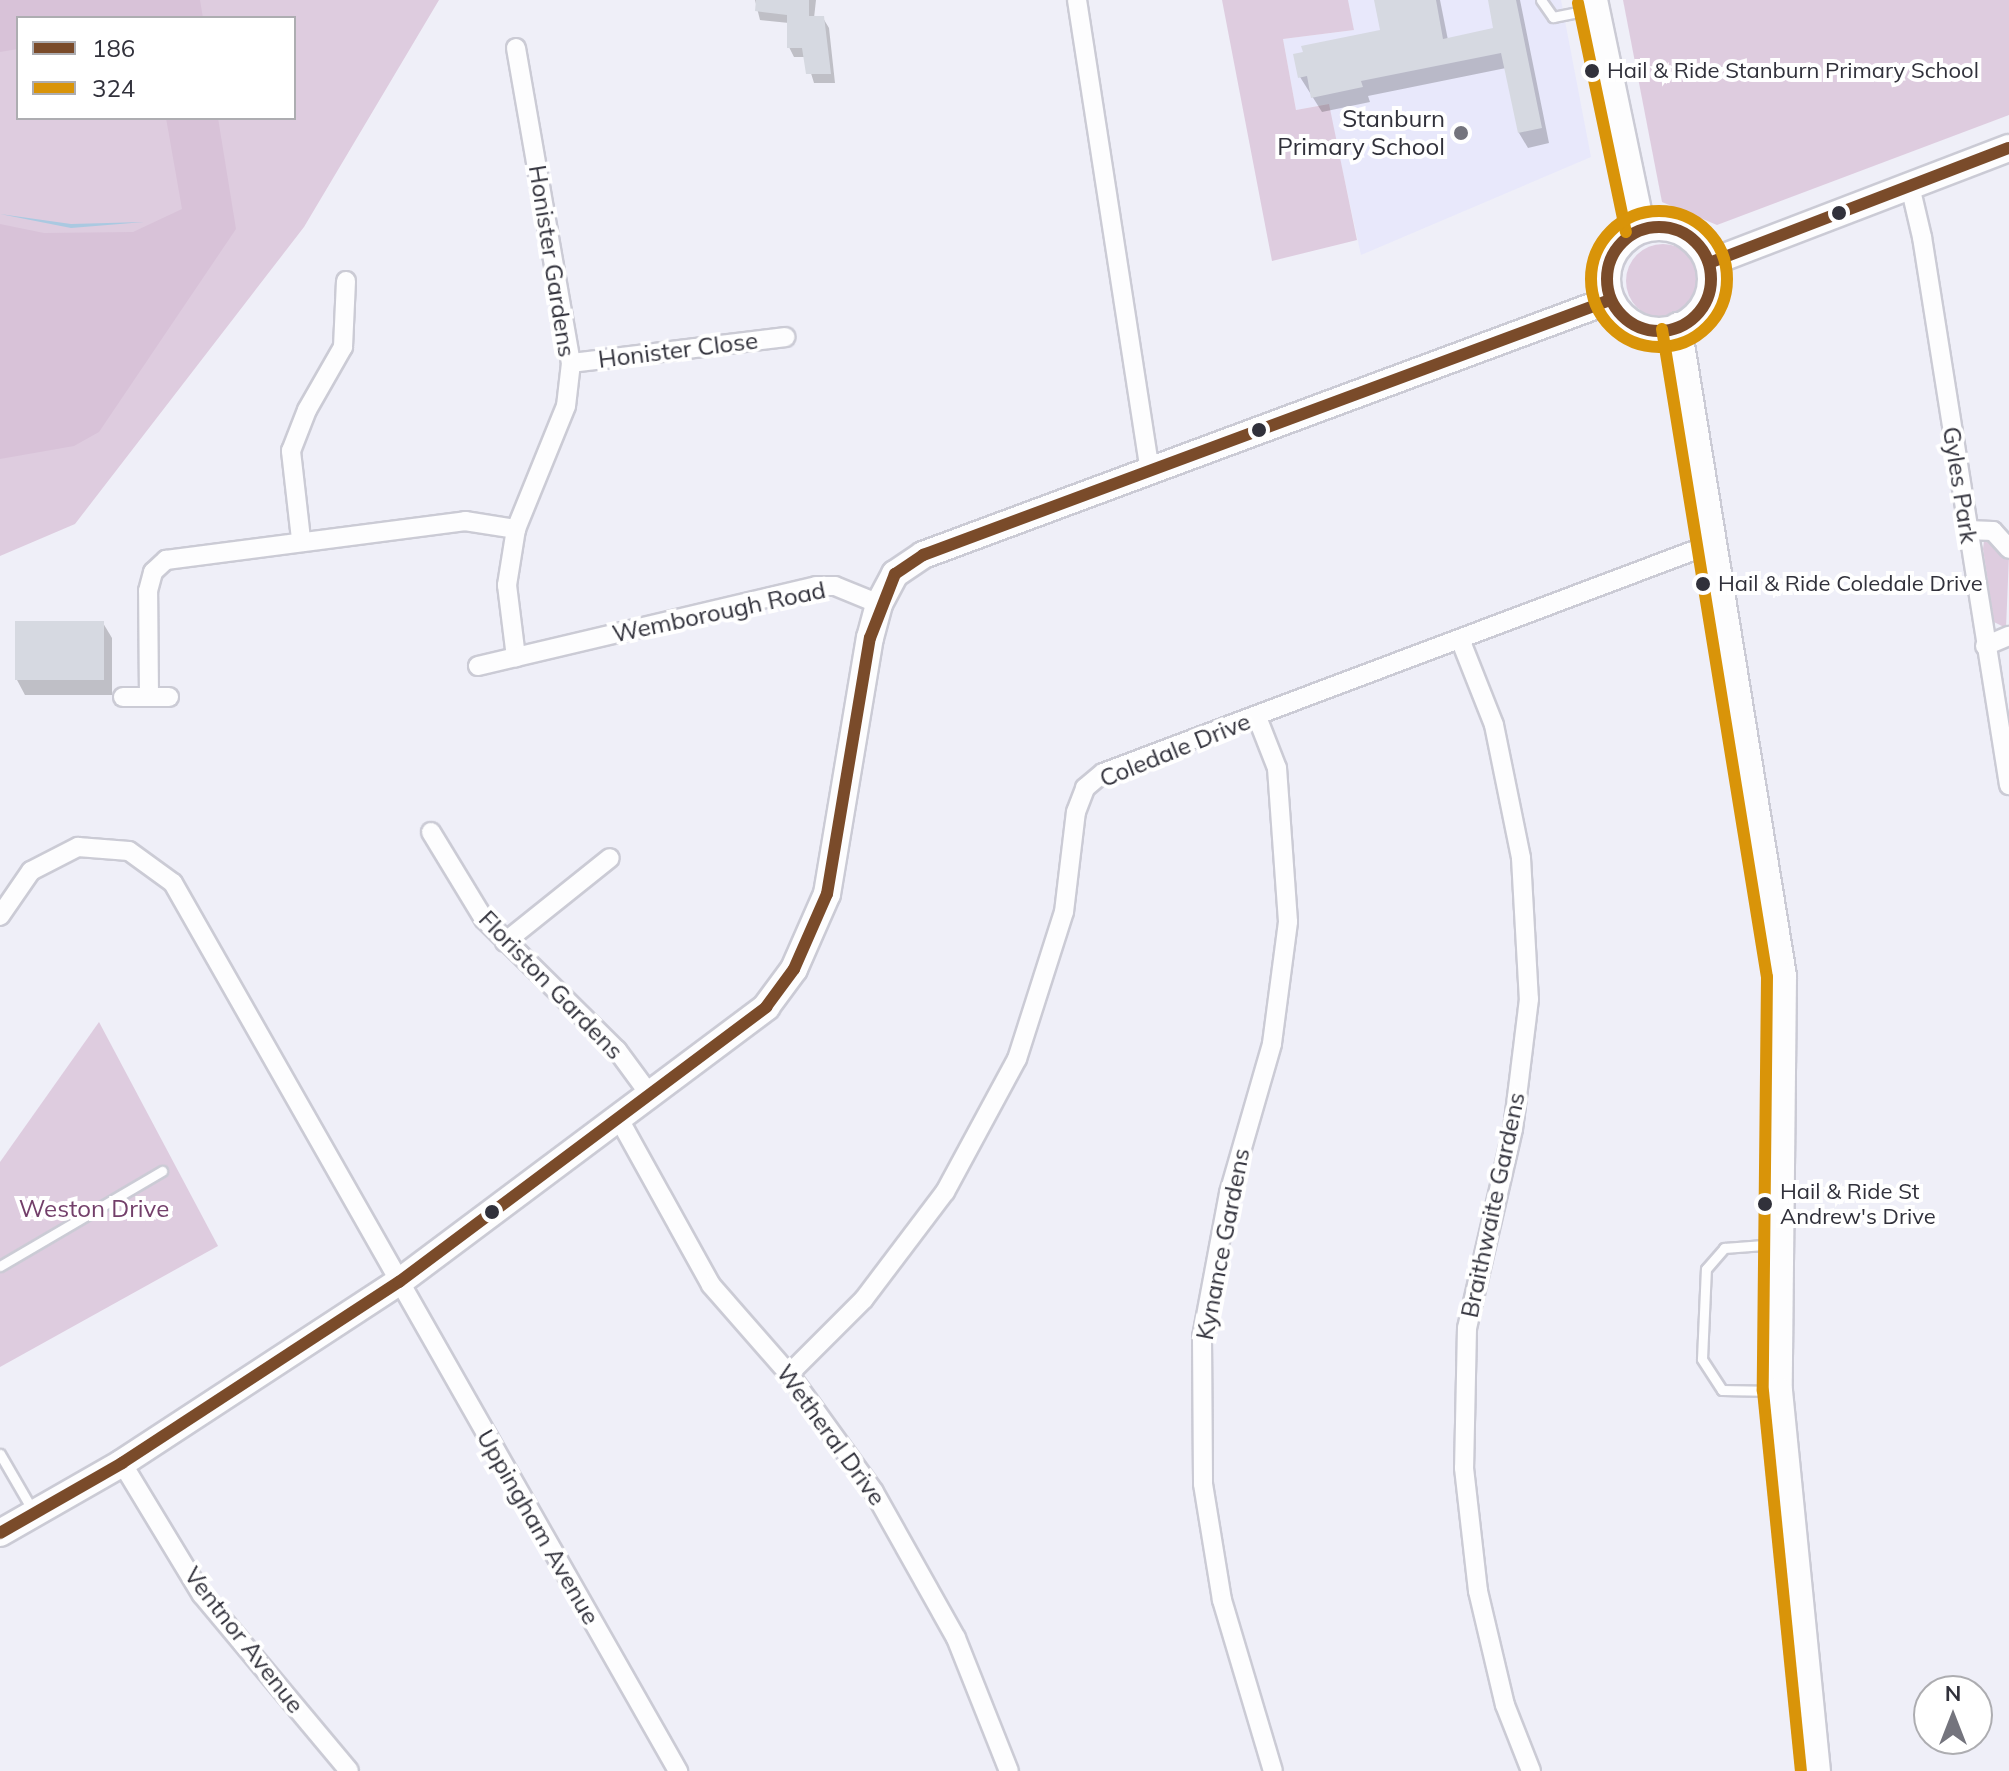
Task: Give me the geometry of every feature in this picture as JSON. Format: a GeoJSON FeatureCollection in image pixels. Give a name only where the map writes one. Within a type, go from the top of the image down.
{"type":"FeatureCollection","features":[{"type":"Feature","properties":{"kind":"street"},"geometry":{"type":"LineString","coordinates":[[1077,0],[1150,473]]}},
{"type":"Feature","properties":{"kind":"street"},"geometry":{"type":"LineString","coordinates":[[1595,4],[1642,229]]}},
{"type":"Feature","properties":{"kind":"street","name":"Honister Gardens"},"geometry":{"type":"LineString","coordinates":[[516,48],[571,363],[566,406],[516,529],[507,585],[516,657]]}},
{"type":"Feature","properties":{"kind":"street"},"geometry":{"type":"LineString","coordinates":[[1709,263],[2009,148]]}},
{"type":"Feature","properties":{"kind":"street","name":"Gyles Park"},"geometry":{"type":"LineString","coordinates":[[1910,186],[1922,237],[2009,785]]}},
{"type":"Feature","properties":{"kind":"street"},"geometry":{"type":"LineString","coordinates":[[1642,229],[1675,229],[1695,243],[1709,263],[1708,298],[1699,313],[1678,326],[1654,331],[1639,328],[1610,300],[1609,263],[1616,248],[1642,229]]}},
{"type":"Feature","properties":{"kind":"street"},"geometry":{"type":"LineString","coordinates":[[301,539],[291,451],[307,410],[343,347],[346,281]]}},
{"type":"Feature","properties":{"kind":"street"},"geometry":{"type":"LineString","coordinates":[[0,1533],[122,1463],[399,1282],[766,1007],[794,969],[827,894],[879,604],[895,574],[923,555],[1610,300]]}},
{"type":"Feature","properties":{"kind":"street"},"geometry":{"type":"LineString","coordinates":[[1678,326],[1783,976],[1779,1391],[1817,1771]]}},
{"type":"Feature","properties":{"kind":"street","name":"Honister Close"},"geometry":{"type":"LineString","coordinates":[[571,363],[785,337]]}},
{"type":"Feature","properties":{"kind":"street"},"geometry":{"type":"LineString","coordinates":[[149,696],[148,591],[153,572],[166,560],[301,539],[465,521],[516,529]]}},
{"type":"Feature","properties":{"kind":"street"},"geometry":{"type":"LineString","coordinates":[[1967,530],[1993,531],[2009,549]]}},
{"type":"Feature","properties":{"kind":"street","name":"Coledale Drive"},"geometry":{"type":"LineString","coordinates":[[789,1374],[864,1299],[945,1192],[1017,1059],[1064,912],[1076,812],[1085,788],[1103,773],[1714,543]]}},
{"type":"Feature","properties":{"kind":"street","name":"Wemborough Road"},"geometry":{"type":"LineString","coordinates":[[478,666],[816,586],[835,586],[879,604]]}},
{"type":"Feature","properties":{"kind":"street"},"geometry":{"type":"LineString","coordinates":[[1985,646],[2009,636]]}},
{"type":"Feature","properties":{"kind":"street","name":"Braithwaite Gardens"},"geometry":{"type":"LineString","coordinates":[[1460,639],[1494,725],[1521,858],[1529,999],[1513,1129],[1467,1328],[1464,1468],[1478,1591],[1505,1705],[1531,1771]]}},
{"type":"Feature","properties":{"kind":"street"},"geometry":{"type":"LineString","coordinates":[[123,697],[169,697]]}},
{"type":"Feature","properties":{"kind":"street","name":"Kynance Gardens"},"geometry":{"type":"LineString","coordinates":[[1257,717],[1277,768],[1288,922],[1272,1044],[1229,1193],[1202,1337],[1203,1484],[1222,1600],[1273,1771]]}},
{"type":"Feature","properties":{"kind":"street","name":"Floriston Gardens"},"geometry":{"type":"LineString","coordinates":[[431,832],[484,919],[617,1050],[650,1095]]}},
{"type":"Feature","properties":{"kind":"street","name":"Uppingham Avenue"},"geometry":{"type":"LineString","coordinates":[[0,916],[31,871],[78,847],[129,851],[173,883],[678,1771]]}},
{"type":"Feature","properties":{"kind":"street"},"geometry":{"type":"LineString","coordinates":[[505,942],[610,858]]}},
{"type":"Feature","properties":{"kind":"street","name":"Wetheral Drive"},"geometry":{"type":"LineString","coordinates":[[619,1119],[711,1285],[789,1374],[874,1492],[956,1638],[1009,1771]]}},
{"type":"Feature","properties":{"kind":"street","name":"Ventnor Avenue"},"geometry":{"type":"LineString","coordinates":[[122,1463],[202,1595],[349,1771]]}},
{"type":"Feature","properties":{"kind":"lane"},"geometry":{"type":"LineString","coordinates":[[1541,0],[1553,17],[1595,4]]}},
{"type":"Feature","properties":{"kind":"lane"},"geometry":{"type":"LineString","coordinates":[[0,1266],[162,1171]]}},
{"type":"Feature","properties":{"kind":"lane"},"geometry":{"type":"LineString","coordinates":[[1779,1391],[1722,1390],[1702,1359],[1706,1269],[1724,1248],[1781,1243]]}},
{"type":"Feature","properties":{"kind":"lane"},"geometry":{"type":"LineString","coordinates":[[0,1454],[34,1514]]}},
{"type":"Feature","properties":{"kind":"shaded area"},"geometry":{"type":"Polygon","coordinates":[[[0,0],[200,0],[203,16],[16,16],[16,49],[0,52],[0,0]]]}},
{"type":"Feature","properties":{"kind":"shaded area","name":"Stanburn Primary School"},"geometry":{"type":"Polygon","coordinates":[[[1348,0],[1561,0],[1591,157],[1361,255],[1328,104],[1296,110],[1283,39],[1354,30],[1348,0]]]}},
{"type":"Feature","properties":{"kind":"shaded area"},"geometry":{"type":"Polygon","coordinates":[[[166,120],[218,120],[236,229],[99,432],[74,446],[0,459],[0,224],[44,233],[133,232],[182,209],[166,120]]]}},
{"type":"Feature","properties":{"kind":"shaded area"},"geometry":{"type":"Polygon","coordinates":[[[0,214],[71,224],[144,222],[71,228],[0,214]]]}},
{"type":"Feature","properties":{"kind":"green space"},"geometry":{"type":"Polygon","coordinates":[[[0,0],[439,0],[304,227],[75,524],[0,556],[0,0]]]}},
{"type":"Feature","properties":{"kind":"green space"},"geometry":{"type":"Polygon","coordinates":[[[1222,0],[1348,0],[1354,30],[1283,39],[1296,110],[1329,104],[1357,240],[1272,261],[1222,0]]]}},
{"type":"Feature","properties":{"kind":"green space"},"geometry":{"type":"Polygon","coordinates":[[[1623,0],[2009,0],[2009,115],[1717,225],[1662,202],[1623,0]]]}},
{"type":"Feature","properties":{"kind":"green space"},"geometry":{"type":"Polygon","coordinates":[[[1663,244],[1677,247],[1689,255],[1697,267],[1700,281],[1697,295],[1689,307],[1677,315],[1663,318],[1649,315],[1637,307],[1629,295],[1626,281],[1629,267],[1637,255],[1649,247],[1663,244]]]}},
{"type":"Feature","properties":{"kind":"green space"},"geometry":{"type":"Polygon","coordinates":[[[1993,539],[2009,556],[2006,628],[1994,622],[1983,549],[1984,541],[1993,539]]]}},
{"type":"Feature","properties":{"kind":"green space","name":"Weston Drive"},"geometry":{"type":"Polygon","coordinates":[[[99,1022],[218,1246],[0,1367],[0,1162],[99,1022]]]}},
{"type":"Feature","properties":{"kind":"building"},"geometry":{"type":"Polygon","coordinates":[[[756,0],[809,0],[809,16],[824,16],[831,74],[806,74],[802,48],[787,48],[787,15],[755,11],[756,0]]]}},
{"type":"Feature","properties":{"kind":"building"},"geometry":{"type":"Polygon","coordinates":[[[1374,0],[1436,0],[1443,39],[1493,28],[1488,0],[1516,0],[1542,128],[1518,133],[1501,53],[1361,81],[1363,87],[1311,98],[1307,76],[1298,78],[1293,54],[1303,52],[1301,46],[1380,30],[1374,0]]]}},
{"type":"Feature","properties":{"kind":"building"},"geometry":{"type":"Polygon","coordinates":[[[15,621],[104,621],[104,680],[15,680],[15,621]]]}},
{"type":"Feature","properties":{"kind":"transit line","name":"324"},"geometry":{"type":"LineString","coordinates":[[1578,3],[1626,232]]}},
{"type":"Feature","properties":{"kind":"transit line","name":"186"},"geometry":{"type":"LineString","coordinates":[[1709,263],[2009,148]]}},
{"type":"Feature","properties":{"kind":"transit line","name":"324"},"geometry":{"type":"LineString","coordinates":[[1659,211],[1685,216],[1707,231],[1722,253],[1727,279],[1722,305],[1707,327],[1685,342],[1659,347],[1633,342],[1611,327],[1596,305],[1591,279],[1596,253],[1611,231],[1633,216],[1659,211]]}},
{"type":"Feature","properties":{"kind":"transit line","name":"186"},"geometry":{"type":"LineString","coordinates":[[1659,227],[1679,231],[1696,242],[1707,259],[1711,279],[1707,299],[1696,316],[1679,327],[1659,331],[1639,327],[1622,316],[1611,299],[1607,279],[1611,259],[1622,242],[1639,231],[1659,227]]}},
{"type":"Feature","properties":{"kind":"transit line","name":"186"},"geometry":{"type":"LineString","coordinates":[[0,1533],[122,1463],[399,1282],[766,1007],[794,969],[827,894],[870,638],[895,574],[923,555],[1610,300]]}},
{"type":"Feature","properties":{"kind":"transit line","name":"324"},"geometry":{"type":"LineString","coordinates":[[1662,329],[1767,977],[1763,1391],[1801,1771]]}},
{"type":"Feature","properties":{"kind":"place","name":"Hail & Ride Stanburn Primary School"},"geometry":{"type":"Point","coordinates":[1592,71]}},
{"type":"Feature","properties":{"kind":"place","name":"Stanburn Primary School"},"geometry":{"type":"Point","coordinates":[1461,133]}},
{"type":"Feature","properties":{"kind":"place","name":"Hail & Ride Coledale Drive"},"geometry":{"type":"Point","coordinates":[1703,584]}},
{"type":"Feature","properties":{"kind":"place","name":"Hail & Ride St Andrew's Drive"},"geometry":{"type":"Point","coordinates":[1765,1204]}}]}
